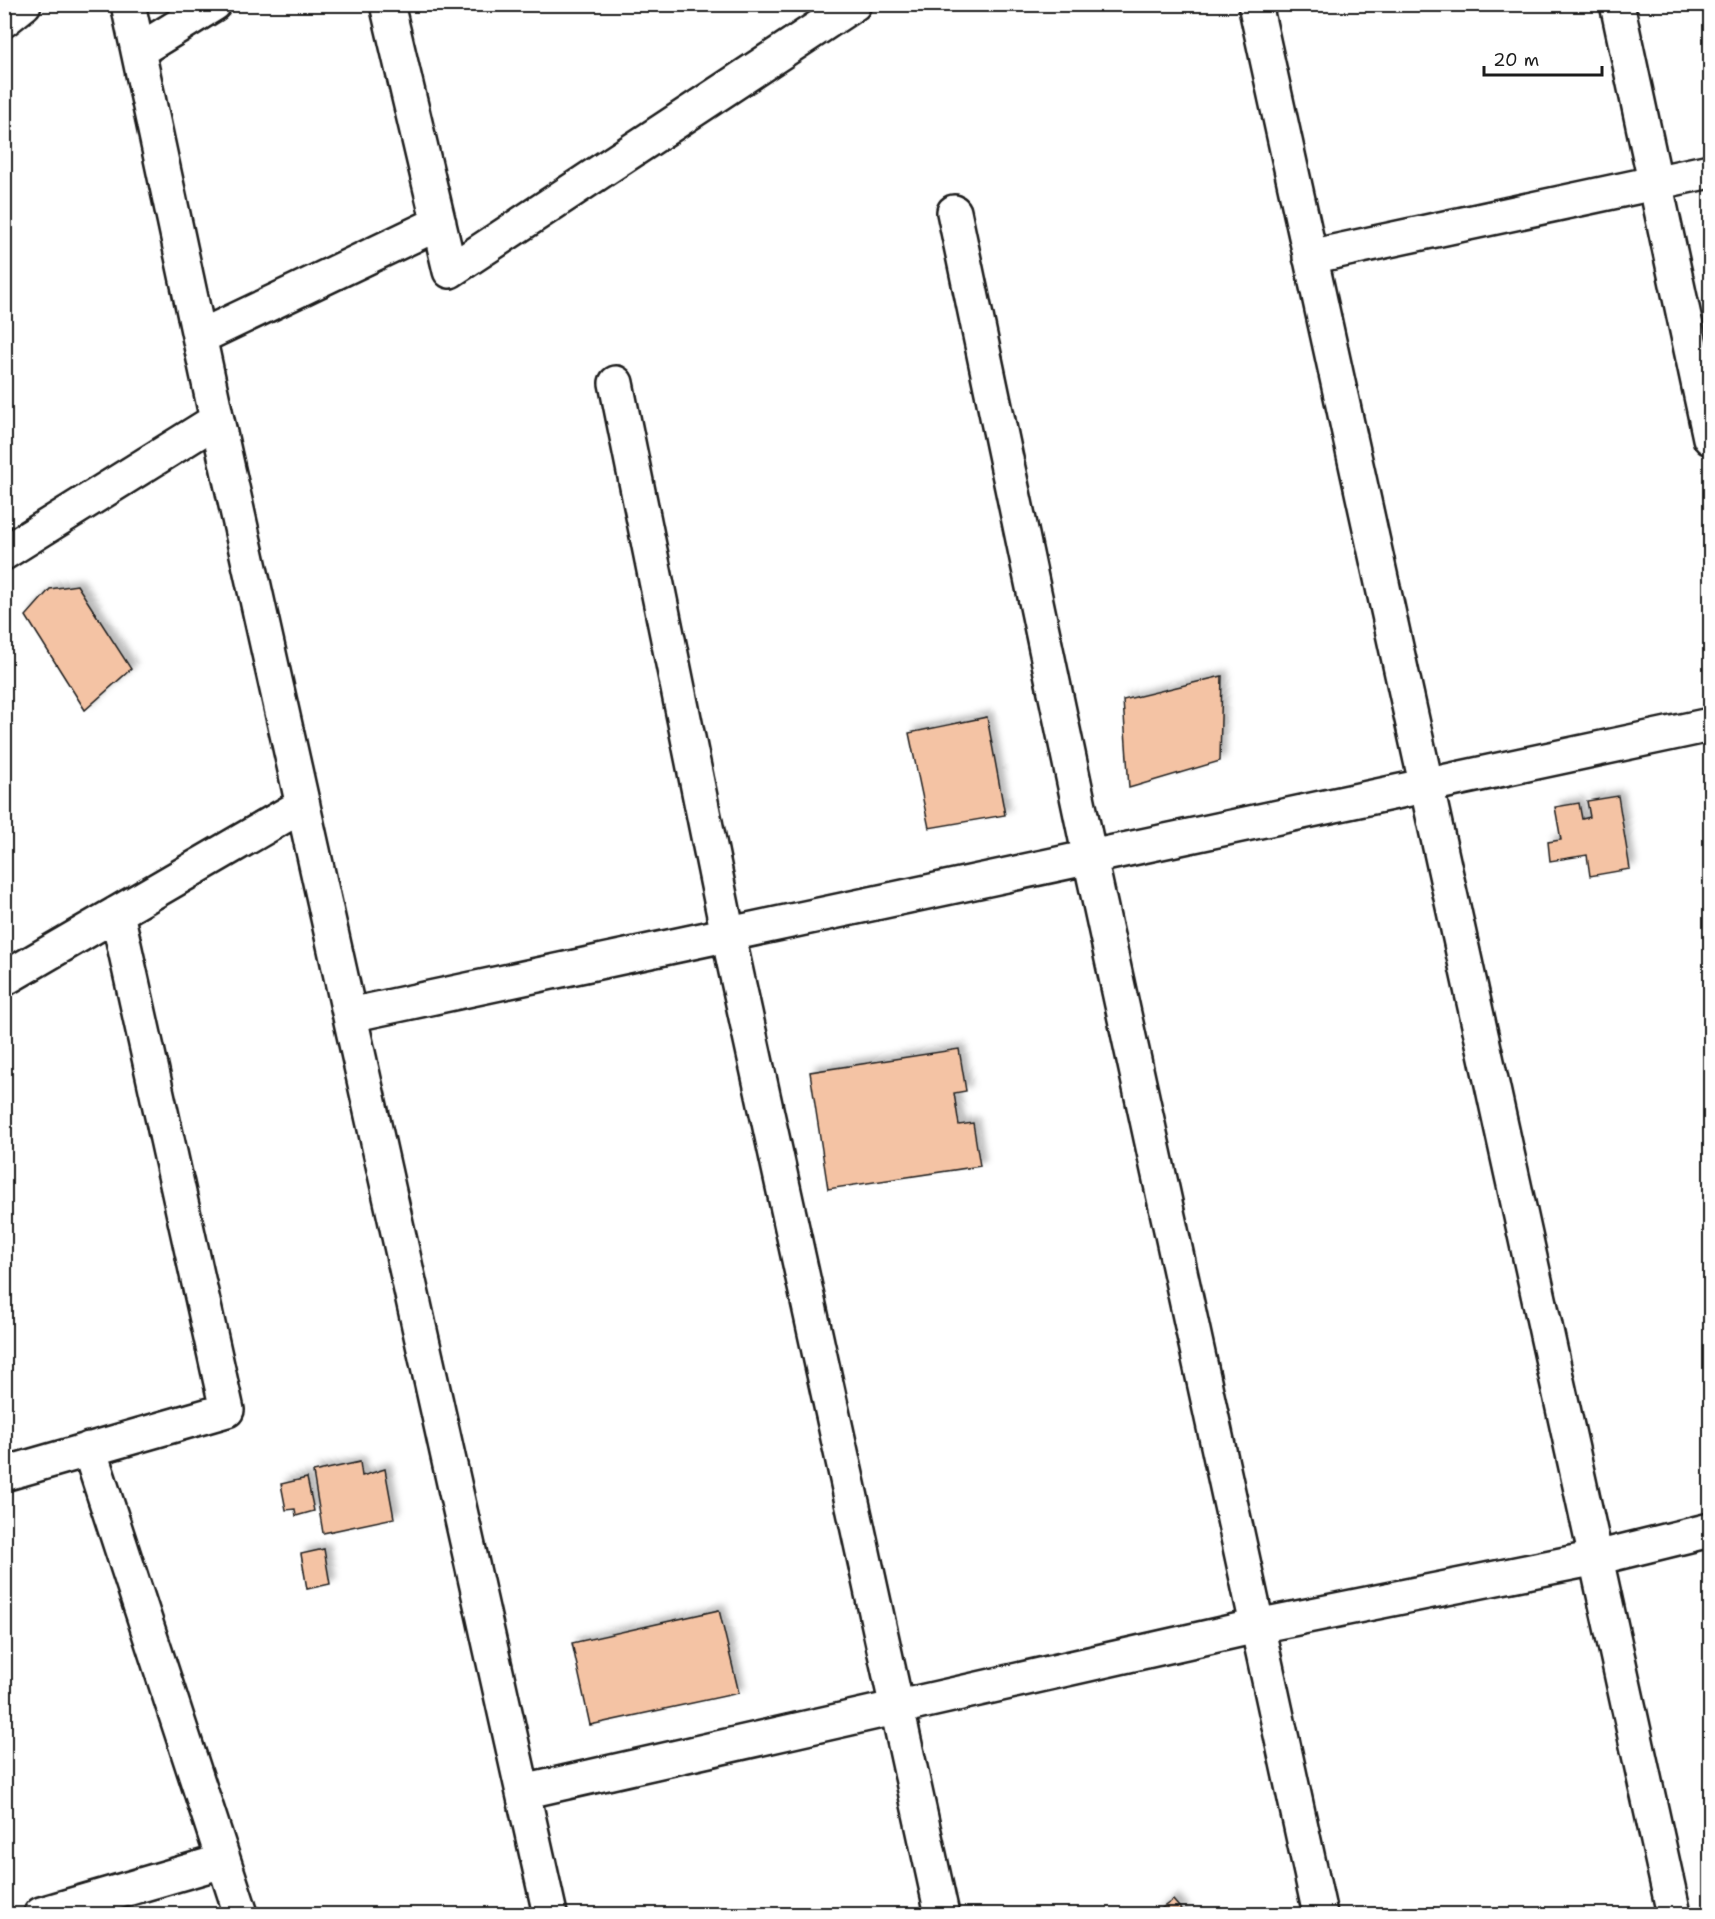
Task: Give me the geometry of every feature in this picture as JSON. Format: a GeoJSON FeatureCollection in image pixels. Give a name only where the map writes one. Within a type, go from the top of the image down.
{"type":"FeatureCollection","features":[{"type":"Feature","properties":{"kind":"street"},"geometry":{"type":"LineString","coordinates":[[4,20],[24,4]]}},
{"type":"Feature","properties":{"kind":"street"},"geometry":{"type":"LineString","coordinates":[[128,4],[217,420],[550,1914]]}},
{"type":"Feature","properties":{"kind":"street"},"geometry":{"type":"LineString","coordinates":[[138,51],[214,4]]}},
{"type":"Feature","properties":{"kind":"street"},"geometry":{"type":"LineString","coordinates":[[387,4],[450,271],[854,4]]}},
{"type":"Feature","properties":{"kind":"street"},"geometry":{"type":"LineString","coordinates":[[1255,4],[1674,1914]]}},
{"type":"Feature","properties":{"kind":"street"},"geometry":{"type":"LineString","coordinates":[[1617,4],[1710,438]]}},
{"type":"Feature","properties":{"kind":"street"},"geometry":{"type":"LineString","coordinates":[[1310,257],[1710,171]]}},
{"type":"Feature","properties":{"kind":"street"},"geometry":{"type":"LineString","coordinates":[[954,212],[1089,858],[1320,1914]]}},
{"type":"Feature","properties":{"kind":"street"},"geometry":{"type":"LineString","coordinates":[[200,337],[439,223]]}},
{"type":"Feature","properties":{"kind":"street"},"geometry":{"type":"LineString","coordinates":[[616,383],[728,935],[942,1914]]}},
{"type":"Feature","properties":{"kind":"street"},"geometry":{"type":"LineString","coordinates":[[4,553],[217,420]]}},
{"type":"Feature","properties":{"kind":"street"},"geometry":{"type":"LineString","coordinates":[[350,1015],[1710,725]]}},
{"type":"Feature","properties":{"kind":"street"},"geometry":{"type":"LineString","coordinates":[[4,979],[303,805]]}},
{"type":"Feature","properties":{"kind":"street"},"geometry":{"type":"LineString","coordinates":[[4,1474],[227,1410],[117,913]]}},
{"type":"Feature","properties":{"kind":"street"},"geometry":{"type":"LineString","coordinates":[[89,1449],[241,1914]]}},
{"type":"Feature","properties":{"kind":"street"},"geometry":{"type":"LineString","coordinates":[[523,1792],[1257,1626],[1596,1558],[1710,1530]]}},
{"type":"Feature","properties":{"kind":"street"},"geometry":{"type":"LineString","coordinates":[[41,1914],[223,1861]]}},
{"type":"Feature","properties":{"kind":"building"},"geometry":{"type":"Polygon","coordinates":[[[77,585],[131,669],[85,710],[26,616],[50,589],[77,585]]]}},
{"type":"Feature","properties":{"kind":"building"},"geometry":{"type":"Polygon","coordinates":[[[1222,676],[1220,761],[1129,788],[1123,700],[1222,676]]]}},
{"type":"Feature","properties":{"kind":"building"},"geometry":{"type":"Polygon","coordinates":[[[987,717],[1005,815],[929,828],[909,733],[987,717]]]}},
{"type":"Feature","properties":{"kind":"building"},"geometry":{"type":"Polygon","coordinates":[[[1618,796],[1630,869],[1590,876],[1587,855],[1550,861],[1548,842],[1561,840],[1555,807],[1579,803],[1582,819],[1590,817],[1587,801],[1618,796]]]}},
{"type":"Feature","properties":{"kind":"building"},"geometry":{"type":"Polygon","coordinates":[[[959,1049],[966,1091],[954,1093],[959,1125],[973,1123],[980,1166],[828,1189],[810,1072],[959,1049]]]}},
{"type":"Feature","properties":{"kind":"building"},"geometry":{"type":"Polygon","coordinates":[[[360,1462],[362,1476],[385,1469],[394,1518],[323,1533],[313,1472],[360,1462]]]}},
{"type":"Feature","properties":{"kind":"building"},"geometry":{"type":"Polygon","coordinates":[[[307,1478],[314,1511],[296,1516],[295,1509],[286,1510],[281,1484],[307,1478]]]}},
{"type":"Feature","properties":{"kind":"building"},"geometry":{"type":"Polygon","coordinates":[[[324,1549],[330,1584],[307,1589],[301,1554],[324,1549]]]}},
{"type":"Feature","properties":{"kind":"building"},"geometry":{"type":"Polygon","coordinates":[[[719,1610],[739,1693],[590,1725],[572,1643],[719,1610]]]}},
{"type":"Feature","properties":{"kind":"building"},"geometry":{"type":"Polygon","coordinates":[[[1173,1900],[1185,1914],[1154,1914],[1173,1900]]]}}]}
